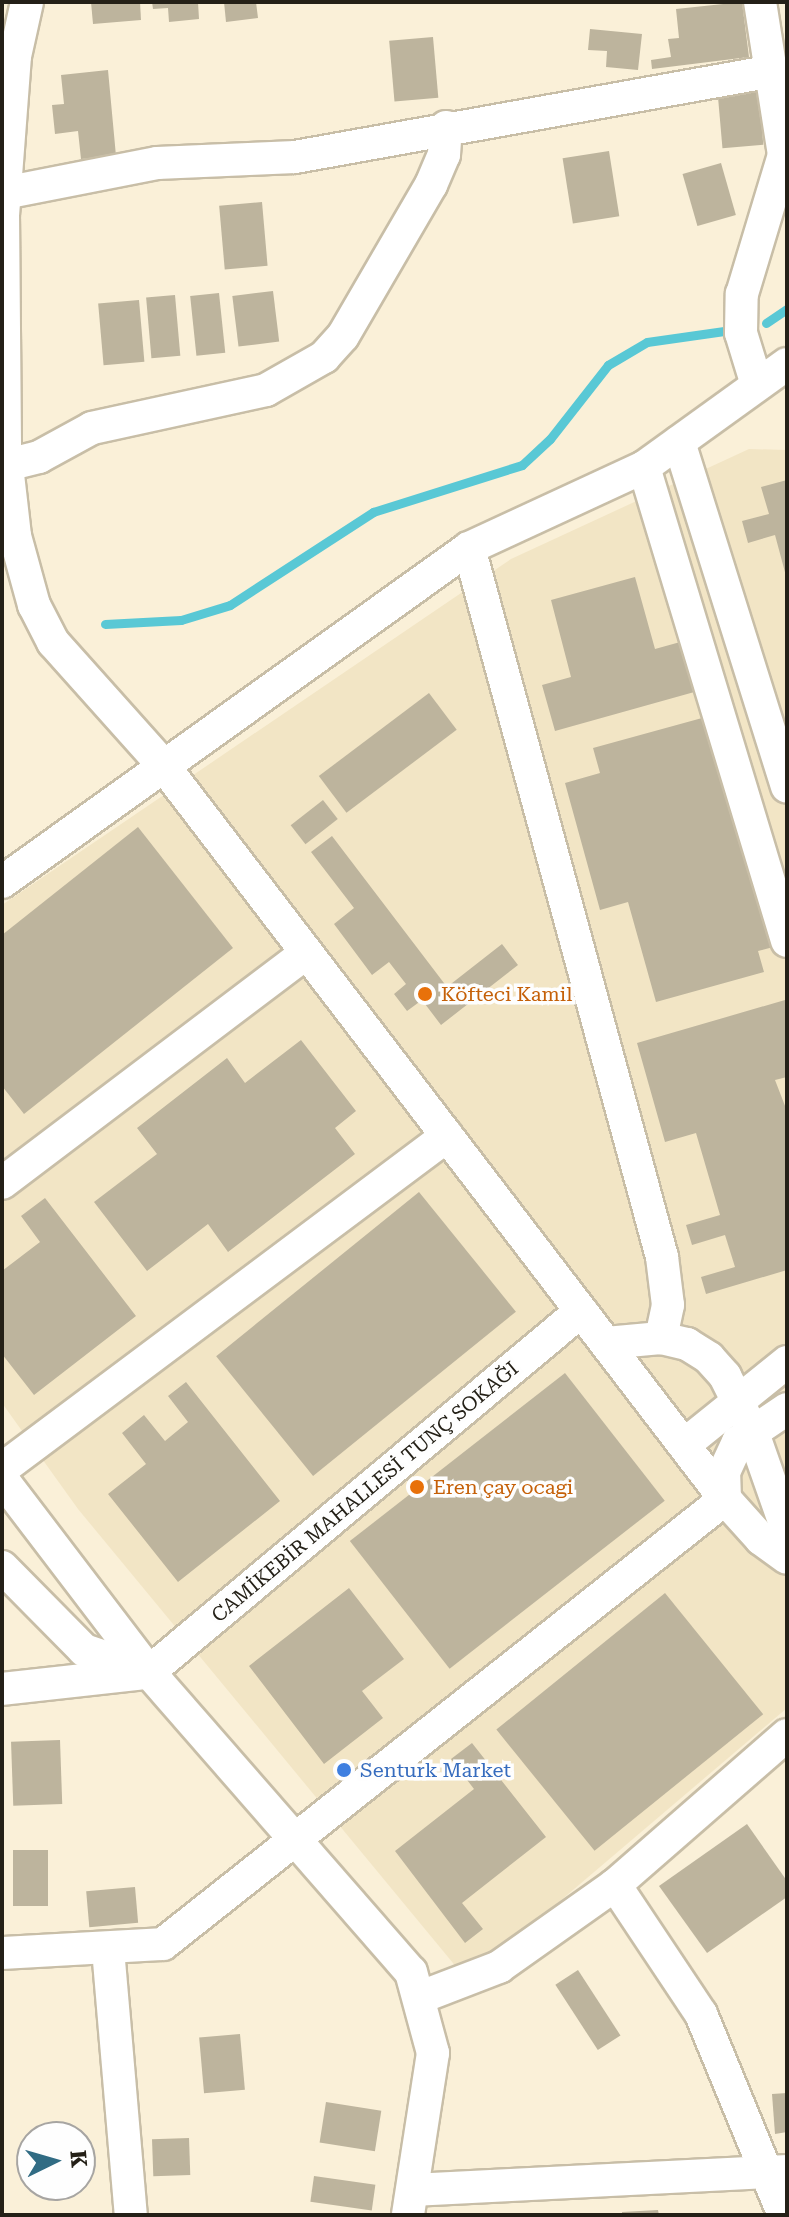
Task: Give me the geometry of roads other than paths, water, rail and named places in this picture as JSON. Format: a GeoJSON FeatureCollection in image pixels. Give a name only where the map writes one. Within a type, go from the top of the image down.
{"type":"FeatureCollection","features":[{"type":"Feature","properties":{"kind":"street"},"geometry":{"type":"LineString","coordinates":[[27,2],[15,56],[3,203],[8,537],[34,605],[53,642],[163,765],[725,1499],[787,1558]]}},
{"type":"Feature","properties":{"kind":"street"},"geometry":{"type":"LineString","coordinates":[[757,385],[741,333],[742,294],[784,155],[775,71],[760,2]]}},
{"type":"Feature","properties":{"kind":"street"},"geometry":{"type":"LineString","coordinates":[[3,203],[157,163],[250,163],[295,157],[446,127],[775,71]]}},
{"type":"Feature","properties":{"kind":"street"},"geometry":{"type":"LineString","coordinates":[[7,465],[39,457],[92,428],[266,390],[324,357],[343,336],[431,185],[444,155],[446,127]]}},
{"type":"Feature","properties":{"kind":"street"},"geometry":{"type":"LineString","coordinates":[[2,882],[469,548],[644,467],[787,364]]}},
{"type":"Feature","properties":{"kind":"street"},"geometry":{"type":"LineString","coordinates":[[679,442],[787,786]]}},
{"type":"Feature","properties":{"kind":"street"},"geometry":{"type":"LineString","coordinates":[[644,467],[787,941]]}},
{"type":"Feature","properties":{"kind":"street"},"geometry":{"type":"LineString","coordinates":[[469,548],[662,1257],[668,1305],[661,1338]]}},
{"type":"Feature","properties":{"kind":"street"},"geometry":{"type":"LineString","coordinates":[[2,1183],[306,953]]}},
{"type":"Feature","properties":{"kind":"street"},"geometry":{"type":"LineString","coordinates":[[2,1469],[447,1136]]}},
{"type":"Feature","properties":{"kind":"street","name":"CAMİKEBİR MAHALLESİ TUNÇ SOKAĞI"},"geometry":{"type":"LineString","coordinates":[[149,1672],[581,1311]]}},
{"type":"Feature","properties":{"kind":"street"},"geometry":{"type":"LineString","coordinates":[[606,1343],[661,1338],[687,1344],[709,1358],[737,1398],[752,1430],[787,1530]]}},
{"type":"Feature","properties":{"kind":"street"},"geometry":{"type":"LineString","coordinates":[[684,1445],[737,1398],[787,1362]]}},
{"type":"Feature","properties":{"kind":"street"},"geometry":{"type":"LineString","coordinates":[[2,1953],[163,1944],[294,1844],[725,1499],[728,1457],[752,1430],[787,1409]]}},
{"type":"Feature","properties":{"kind":"street"},"geometry":{"type":"LineString","coordinates":[[2,1479],[149,1672],[294,1844],[411,1972],[421,1997],[433,2053],[432,2084],[410,2202],[778,2171]]}},
{"type":"Feature","properties":{"kind":"street"},"geometry":{"type":"LineString","coordinates":[[2,1567],[84,1650],[149,1672]]}},
{"type":"Feature","properties":{"kind":"street"},"geometry":{"type":"LineString","coordinates":[[2,1689],[149,1672]]}},
{"type":"Feature","properties":{"kind":"street"},"geometry":{"type":"LineString","coordinates":[[421,1997],[499,1967],[615,1885],[787,1735]]}},
{"type":"Feature","properties":{"kind":"street"},"geometry":{"type":"LineString","coordinates":[[615,1885],[701,2014],[778,2171],[784,2215]]}},
{"type":"Feature","properties":{"kind":"street"},"geometry":{"type":"LineString","coordinates":[[108,1949],[131,2215]]}},
{"type":"Feature","properties":{"kind":"waterway"},"geometry":{"type":"LineString","coordinates":[[766,323],[787,309]]}},
{"type":"Feature","properties":{"kind":"waterway"},"geometry":{"type":"LineString","coordinates":[[105,624],[181,620],[230,605],[373,512],[522,465],[550,439],[608,365],[647,342],[731,330]]}},
{"type":"Feature","properties":{"kind":"place","name":"Köfteci Kamil"},"geometry":{"type":"Point","coordinates":[425,994]}},
{"type":"Feature","properties":{"kind":"place","name":"Eren çay ocagi"},"geometry":{"type":"Point","coordinates":[417,1487]}},
{"type":"Feature","properties":{"kind":"place","name":"Senturk Market"},"geometry":{"type":"Point","coordinates":[344,1770]}}]}
